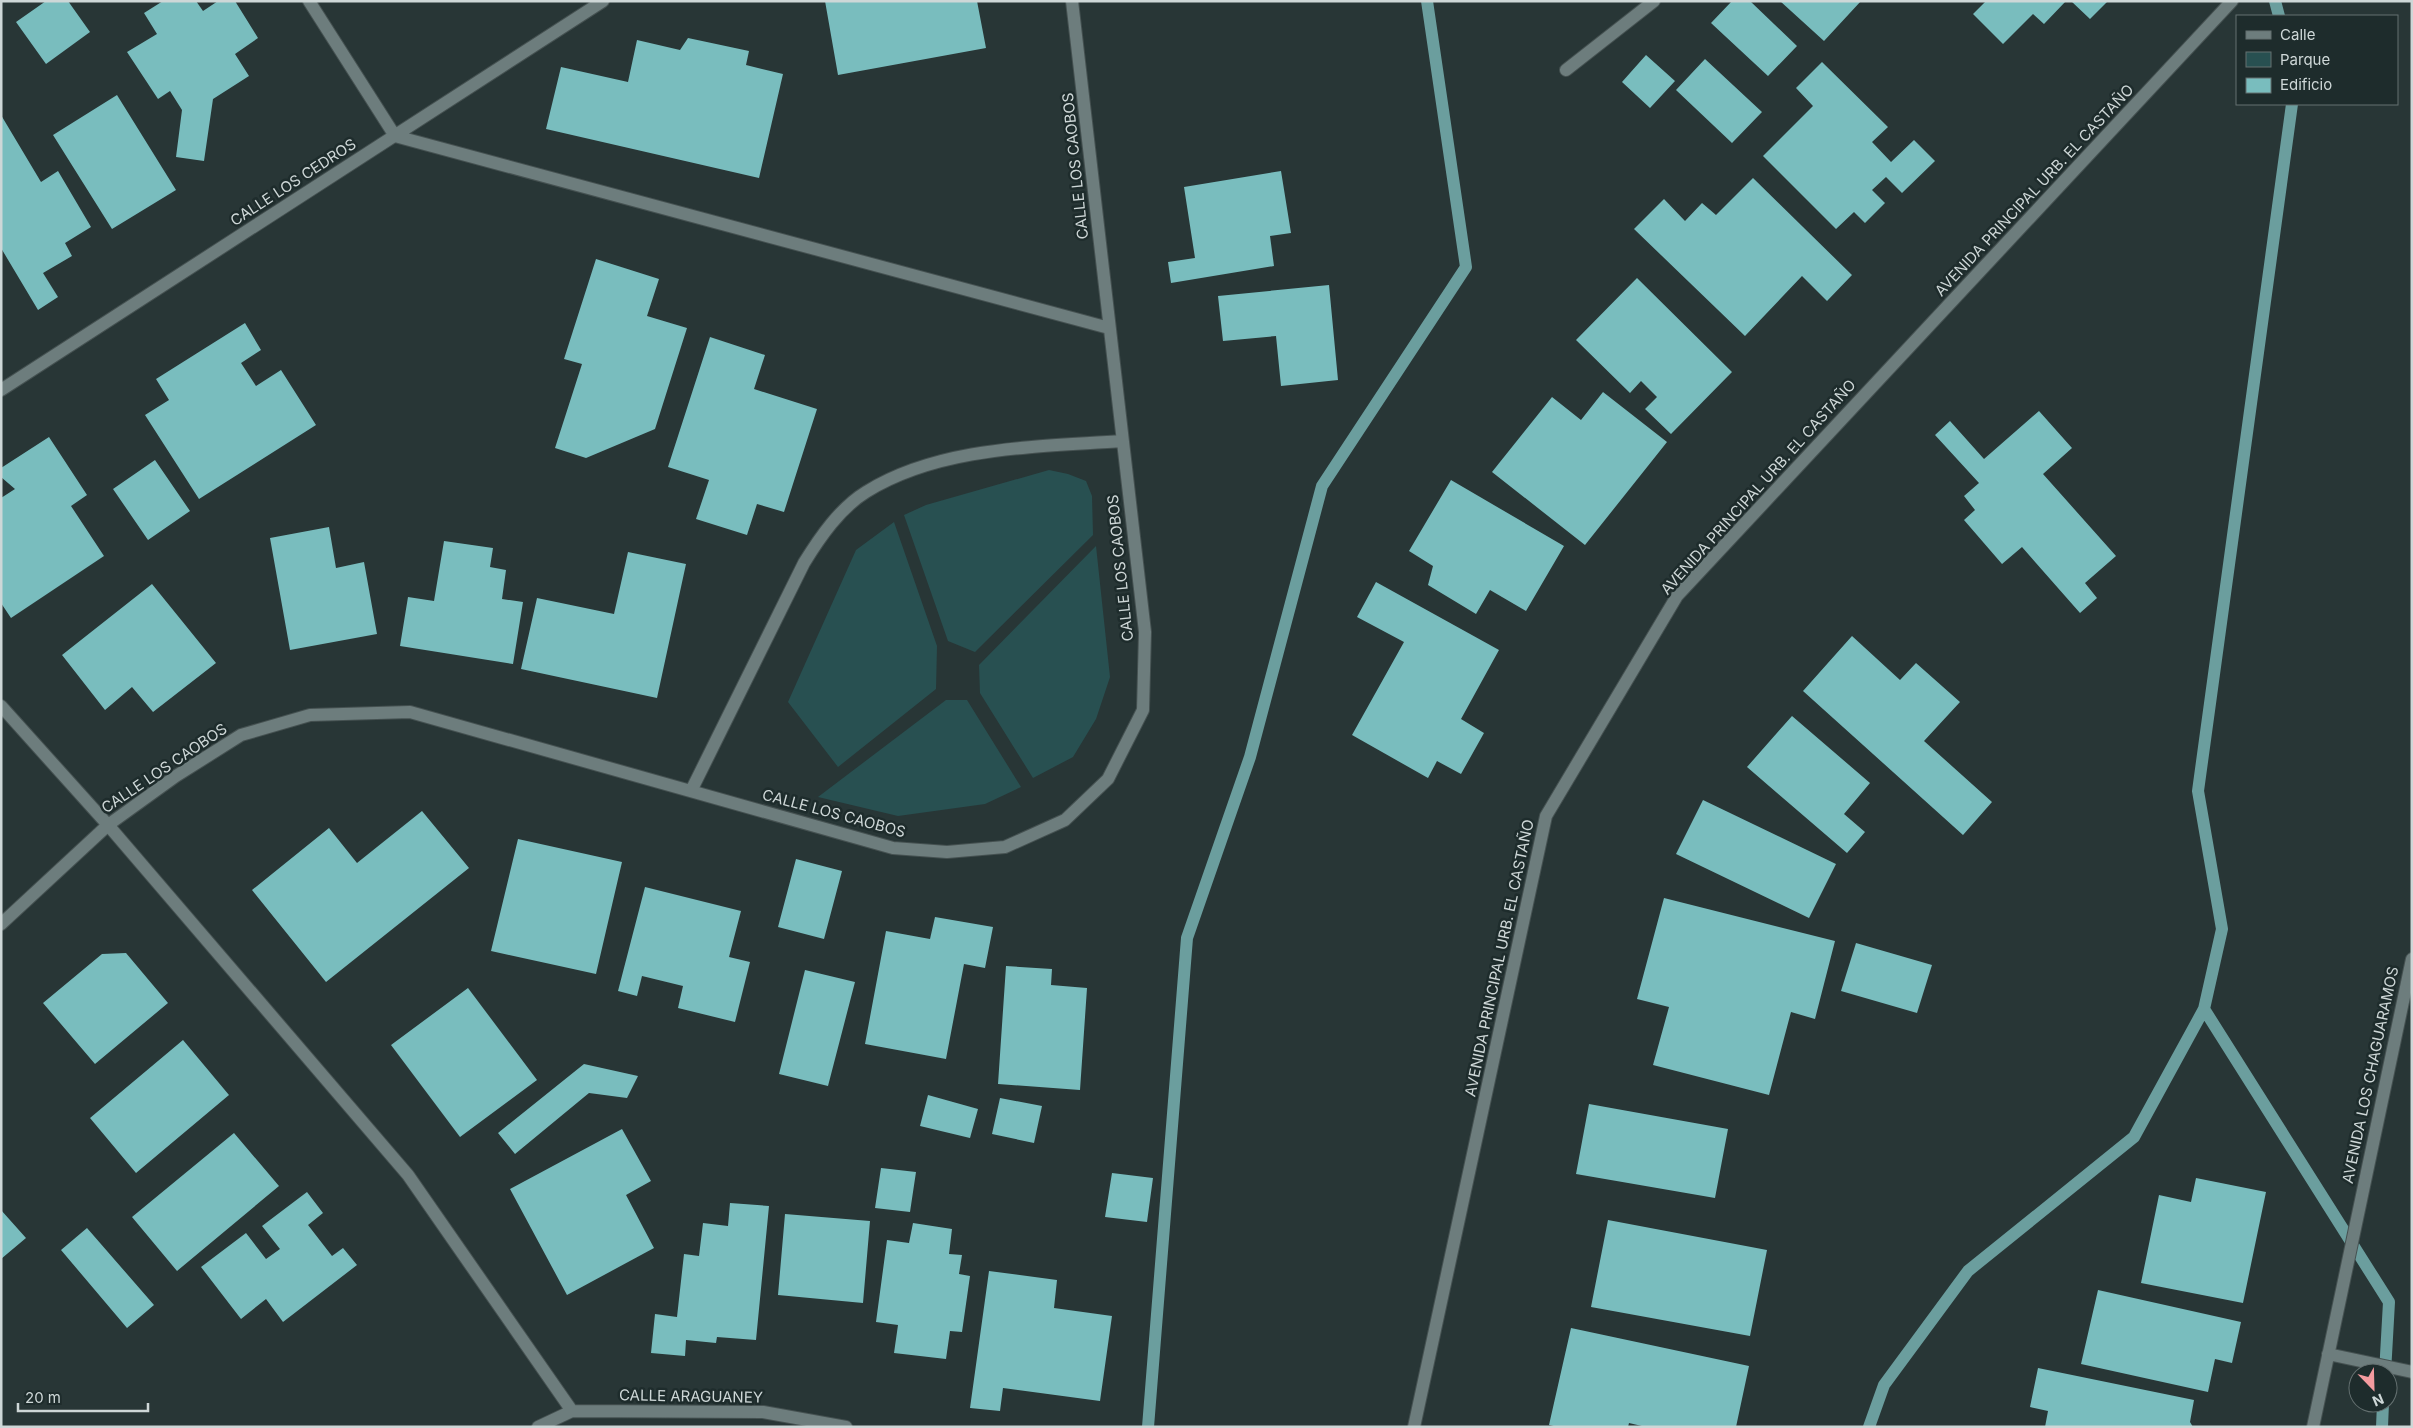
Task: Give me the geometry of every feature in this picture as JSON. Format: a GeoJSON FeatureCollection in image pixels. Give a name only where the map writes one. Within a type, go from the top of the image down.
{"type":"FeatureCollection","features":[{"type":"Feature","properties":{"kind":"street"},"geometry":{"type":"LineString","coordinates":[[309,1],[394,136],[1109,328]]}},
{"type":"Feature","properties":{"kind":"street","name":"CALLE LOS CEDROS"},"geometry":{"type":"LineString","coordinates":[[1,390],[603,1]]}},
{"type":"Feature","properties":{"kind":"street","name":"CALLE LOS CAOBOS"},"geometry":{"type":"LineString","coordinates":[[1,924],[108,824],[176,776],[241,735],[310,715],[410,712],[893,848],[947,852],[1005,847],[1065,820],[1108,779],[1143,710],[1145,632],[1072,1]]}},
{"type":"Feature","properties":{"kind":"street"},"geometry":{"type":"LineString","coordinates":[[1566,70],[1654,1]]}},
{"type":"Feature","properties":{"kind":"street","name":"AVENIDA PRINCIPAL URB. EL CASTAÑO"},"geometry":{"type":"LineString","coordinates":[[1414,1427],[1546,816],[1677,596],[2232,1]]}},
{"type":"Feature","properties":{"kind":"street"},"geometry":{"type":"LineString","coordinates":[[691,791],[804,563],[826,528],[866,492],[922,466],[992,450],[1122,441]]}},
{"type":"Feature","properties":{"kind":"street"},"geometry":{"type":"LineString","coordinates":[[1,706],[108,824],[408,1175],[572,1410]]}},
{"type":"Feature","properties":{"kind":"street","name":"AVENIDA LOS CHAGUARAMOS"},"geometry":{"type":"LineString","coordinates":[[2328,1354],[2412,959]]}},
{"type":"Feature","properties":{"kind":"street"},"geometry":{"type":"LineString","coordinates":[[2313,1427],[2328,1354],[2412,1372]]}},
{"type":"Feature","properties":{"kind":"street","name":"CALLE ARAGUANEY"},"geometry":{"type":"LineString","coordinates":[[538,1427],[572,1410],[763,1412],[846,1427]]}},
{"type":"Feature","properties":{"kind":"green space"},"geometry":{"type":"Polygon","coordinates":[[[1049,470],[1068,474],[1086,481],[1092,496],[1093,535],[975,652],[948,641],[904,515],[926,505],[1049,470]]]}},
{"type":"Feature","properties":{"kind":"green space"},"geometry":{"type":"Polygon","coordinates":[[[894,522],[937,646],[936,689],[838,767],[788,702],[856,550],[894,522]]]}},
{"type":"Feature","properties":{"kind":"green space"},"geometry":{"type":"Polygon","coordinates":[[[1096,546],[1110,677],[1096,719],[1073,757],[1033,778],[980,693],[979,665],[1096,546]]]}},
{"type":"Feature","properties":{"kind":"green space"},"geometry":{"type":"Polygon","coordinates":[[[946,700],[967,700],[1021,787],[985,804],[898,816],[818,797],[946,700]]]}},
{"type":"Feature","properties":{"kind":"building"},"geometry":{"type":"Polygon","coordinates":[[[46,1],[68,1],[90,32],[46,64],[16,22],[46,1]]]}},
{"type":"Feature","properties":{"kind":"building"},"geometry":{"type":"Polygon","coordinates":[[[163,1],[196,1],[203,11],[218,1],[235,1],[258,38],[235,54],[249,76],[213,99],[204,161],[176,157],[182,110],[170,91],[158,99],[127,52],[157,34],[144,13],[163,1]]]}},
{"type":"Feature","properties":{"kind":"building"},"geometry":{"type":"Polygon","coordinates":[[[825,1],[977,1],[986,48],[838,75],[825,1]]]}},
{"type":"Feature","properties":{"kind":"building"},"geometry":{"type":"Polygon","coordinates":[[[1732,1],[1750,1],[1797,46],[1768,76],[1711,23],[1732,1]]]}},
{"type":"Feature","properties":{"kind":"building"},"geometry":{"type":"Polygon","coordinates":[[[1780,1],[1861,1],[1824,41],[1780,1]]]}},
{"type":"Feature","properties":{"kind":"building"},"geometry":{"type":"Polygon","coordinates":[[[1986,1],[2066,1],[2044,24],[2033,14],[2003,44],[1973,14],[1986,1]]]}},
{"type":"Feature","properties":{"kind":"building"},"geometry":{"type":"Polygon","coordinates":[[[2071,1],[2108,1],[2090,19],[2071,1]]]}},
{"type":"Feature","properties":{"kind":"building"},"geometry":{"type":"Polygon","coordinates":[[[688,38],[749,51],[746,65],[783,74],[759,178],[546,129],[561,67],[628,82],[637,40],[680,50],[688,38]]]}},
{"type":"Feature","properties":{"kind":"building"},"geometry":{"type":"Polygon","coordinates":[[[1646,55],[1675,81],[1650,108],[1622,82],[1646,55]]]}},
{"type":"Feature","properties":{"kind":"building"},"geometry":{"type":"Polygon","coordinates":[[[1705,59],[1762,112],[1732,143],[1676,90],[1705,59]]]}},
{"type":"Feature","properties":{"kind":"building"},"geometry":{"type":"Polygon","coordinates":[[[1822,62],[1888,127],[1872,142],[1891,162],[1914,140],[1935,161],[1902,193],[1886,177],[1872,190],[1885,203],[1865,223],[1854,212],[1836,229],[1763,156],[1813,106],[1796,88],[1822,62]]]}},
{"type":"Feature","properties":{"kind":"building"},"geometry":{"type":"Polygon","coordinates":[[[117,95],[176,190],[112,229],[53,135],[117,95]]]}},
{"type":"Feature","properties":{"kind":"building"},"geometry":{"type":"Polygon","coordinates":[[[1,115],[41,182],[58,171],[91,227],[65,243],[72,256],[43,273],[58,297],[38,310],[1,248],[1,115]]]}},
{"type":"Feature","properties":{"kind":"building"},"geometry":{"type":"Polygon","coordinates":[[[1281,171],[1291,233],[1270,236],[1274,266],[1171,283],[1168,262],[1195,258],[1184,187],[1281,171]]]}},
{"type":"Feature","properties":{"kind":"building"},"geometry":{"type":"Polygon","coordinates":[[[1753,178],[1852,275],[1827,301],[1802,276],[1745,336],[1634,229],[1664,199],[1685,221],[1702,203],[1716,215],[1753,178]]]}},
{"type":"Feature","properties":{"kind":"building"},"geometry":{"type":"Polygon","coordinates":[[[596,259],[659,279],[647,316],[687,328],[655,429],[586,458],[555,448],[582,364],[564,359],[596,259]]]}},
{"type":"Feature","properties":{"kind":"building"},"geometry":{"type":"Polygon","coordinates":[[[1637,278],[1732,372],[1671,434],[1645,409],[1657,397],[1641,381],[1630,393],[1576,340],[1637,278]]]}},
{"type":"Feature","properties":{"kind":"building"},"geometry":{"type":"Polygon","coordinates":[[[1329,285],[1338,380],[1281,386],[1276,336],[1223,341],[1218,296],[1329,285]]]}},
{"type":"Feature","properties":{"kind":"building"},"geometry":{"type":"Polygon","coordinates":[[[245,323],[261,350],[241,363],[256,386],[281,370],[316,425],[199,499],[145,415],[169,400],[156,379],[245,323]]]}},
{"type":"Feature","properties":{"kind":"building"},"geometry":{"type":"Polygon","coordinates":[[[710,337],[765,355],[754,389],[817,409],[784,512],[757,504],[747,535],[696,519],[709,480],[668,467],[710,337]]]}},
{"type":"Feature","properties":{"kind":"building"},"geometry":{"type":"Polygon","coordinates":[[[1603,392],[1667,442],[1585,545],[1492,472],[1552,397],[1581,420],[1603,392]]]}},
{"type":"Feature","properties":{"kind":"building"},"geometry":{"type":"Polygon","coordinates":[[[2039,411],[2072,448],[2043,474],[2116,556],[2085,583],[2097,598],[2080,613],[2022,547],[2002,564],[1964,520],[1975,510],[1964,496],[1979,483],[1935,435],[1950,421],[1984,459],[2039,411]]]}},
{"type":"Feature","properties":{"kind":"building"},"geometry":{"type":"Polygon","coordinates":[[[49,437],[87,495],[71,506],[104,556],[11,618],[1,603],[1,498],[15,489],[1,477],[1,468],[49,437]]]}},
{"type":"Feature","properties":{"kind":"building"},"geometry":{"type":"Polygon","coordinates":[[[155,460],[190,511],[148,540],[113,489],[155,460]]]}},
{"type":"Feature","properties":{"kind":"building"},"geometry":{"type":"Polygon","coordinates":[[[1451,480],[1564,546],[1526,611],[1490,590],[1476,614],[1428,585],[1433,566],[1409,551],[1451,480]]]}},
{"type":"Feature","properties":{"kind":"building"},"geometry":{"type":"Polygon","coordinates":[[[329,527],[336,568],[364,562],[377,634],[290,650],[270,538],[329,527]]]}},
{"type":"Feature","properties":{"kind":"building"},"geometry":{"type":"Polygon","coordinates":[[[444,541],[493,548],[490,567],[506,570],[502,599],[523,602],[513,664],[400,646],[408,597],[434,601],[444,541]]]}},
{"type":"Feature","properties":{"kind":"building"},"geometry":{"type":"Polygon","coordinates":[[[628,552],[686,564],[657,698],[521,669],[537,598],[614,614],[628,552]]]}},
{"type":"Feature","properties":{"kind":"building"},"geometry":{"type":"Polygon","coordinates":[[[1376,582],[1499,650],[1461,719],[1484,733],[1461,774],[1437,761],[1428,778],[1352,735],[1404,642],[1357,617],[1376,582]]]}},
{"type":"Feature","properties":{"kind":"building"},"geometry":{"type":"Polygon","coordinates":[[[152,584],[216,663],[153,712],[132,687],[105,710],[62,655],[152,584]]]}},
{"type":"Feature","properties":{"kind":"building"},"geometry":{"type":"Polygon","coordinates":[[[1852,636],[1900,680],[1916,663],[1960,702],[1924,741],[1992,802],[1963,835],[1803,691],[1852,636]]]}},
{"type":"Feature","properties":{"kind":"building"},"geometry":{"type":"Polygon","coordinates":[[[1792,716],[1870,783],[1844,814],[1865,832],[1847,853],[1747,767],[1792,716]]]}},
{"type":"Feature","properties":{"kind":"building"},"geometry":{"type":"Polygon","coordinates":[[[1703,800],[1836,864],[1809,918],[1676,854],[1703,800]]]}},
{"type":"Feature","properties":{"kind":"building"},"geometry":{"type":"Polygon","coordinates":[[[422,811],[469,868],[326,982],[252,890],[329,828],[357,863],[422,811]]]}},
{"type":"Feature","properties":{"kind":"building"},"geometry":{"type":"Polygon","coordinates":[[[518,839],[622,862],[596,974],[491,951],[518,839]]]}},
{"type":"Feature","properties":{"kind":"building"},"geometry":{"type":"Polygon","coordinates":[[[796,859],[842,871],[824,939],[778,927],[796,859]]]}},
{"type":"Feature","properties":{"kind":"building"},"geometry":{"type":"Polygon","coordinates":[[[645,887],[741,911],[729,957],[750,962],[735,1022],[678,1008],[683,986],[642,976],[637,996],[618,991],[645,887]]]}},
{"type":"Feature","properties":{"kind":"building"},"geometry":{"type":"Polygon","coordinates":[[[1664,898],[1835,941],[1815,1019],[1791,1012],[1769,1095],[1653,1065],[1669,1007],[1637,999],[1664,898]]]}},
{"type":"Feature","properties":{"kind":"building"},"geometry":{"type":"Polygon","coordinates":[[[935,917],[993,927],[985,968],[964,964],[946,1059],[865,1044],[886,931],[930,939],[935,917]]]}},
{"type":"Feature","properties":{"kind":"building"},"geometry":{"type":"Polygon","coordinates":[[[1856,943],[1932,965],[1917,1013],[1841,991],[1856,943]]]}},
{"type":"Feature","properties":{"kind":"building"},"geometry":{"type":"Polygon","coordinates":[[[126,953],[168,1003],[95,1064],[43,1003],[102,954],[126,953]]]}},
{"type":"Feature","properties":{"kind":"building"},"geometry":{"type":"Polygon","coordinates":[[[1006,966],[1052,969],[1051,985],[1087,988],[1080,1090],[998,1084],[1006,966]]]}},
{"type":"Feature","properties":{"kind":"building"},"geometry":{"type":"Polygon","coordinates":[[[805,970],[855,982],[828,1086],[779,1074],[805,970]]]}},
{"type":"Feature","properties":{"kind":"building"},"geometry":{"type":"Polygon","coordinates":[[[468,988],[537,1080],[460,1137],[391,1045],[468,988]]]}},
{"type":"Feature","properties":{"kind":"building"},"geometry":{"type":"Polygon","coordinates":[[[183,1040],[229,1095],[136,1173],[90,1118],[183,1040]]]}},
{"type":"Feature","properties":{"kind":"building"},"geometry":{"type":"Polygon","coordinates":[[[584,1064],[638,1076],[627,1098],[589,1093],[515,1154],[498,1133],[584,1064]]]}},
{"type":"Feature","properties":{"kind":"building"},"geometry":{"type":"Polygon","coordinates":[[[928,1095],[978,1109],[970,1138],[920,1126],[928,1095]]]}},
{"type":"Feature","properties":{"kind":"building"},"geometry":{"type":"Polygon","coordinates":[[[1000,1098],[1042,1106],[1034,1143],[992,1134],[1000,1098]]]}},
{"type":"Feature","properties":{"kind":"building"},"geometry":{"type":"Polygon","coordinates":[[[1589,1104],[1728,1129],[1715,1198],[1576,1174],[1589,1104]]]}},
{"type":"Feature","properties":{"kind":"building"},"geometry":{"type":"Polygon","coordinates":[[[622,1129],[651,1181],[626,1195],[654,1248],[567,1295],[510,1189],[622,1129]]]}},
{"type":"Feature","properties":{"kind":"building"},"geometry":{"type":"Polygon","coordinates":[[[234,1133],[279,1186],[177,1271],[132,1217],[234,1133]]]}},
{"type":"Feature","properties":{"kind":"building"},"geometry":{"type":"Polygon","coordinates":[[[881,1168],[916,1172],[910,1212],[875,1208],[881,1168]]]}},
{"type":"Feature","properties":{"kind":"building"},"geometry":{"type":"Polygon","coordinates":[[[1112,1173],[1153,1178],[1147,1222],[1105,1217],[1112,1173]]]}},
{"type":"Feature","properties":{"kind":"building"},"geometry":{"type":"Polygon","coordinates":[[[2196,1178],[2266,1192],[2243,1303],[2141,1283],[2159,1195],[2191,1202],[2196,1178]]]}},
{"type":"Feature","properties":{"kind":"building"},"geometry":{"type":"Polygon","coordinates":[[[307,1192],[323,1213],[308,1225],[332,1256],[343,1248],[357,1265],[283,1322],[266,1299],[241,1319],[201,1267],[246,1233],[266,1259],[280,1249],[262,1226],[307,1192]]]}},
{"type":"Feature","properties":{"kind":"building"},"geometry":{"type":"Polygon","coordinates":[[[730,1203],[769,1206],[756,1340],[717,1337],[716,1343],[686,1340],[685,1356],[651,1353],[655,1314],[677,1317],[684,1254],[699,1256],[703,1223],[728,1226],[730,1203]]]}},
{"type":"Feature","properties":{"kind":"building"},"geometry":{"type":"Polygon","coordinates":[[[1,1210],[26,1238],[1,1259],[1,1210]]]}},
{"type":"Feature","properties":{"kind":"building"},"geometry":{"type":"Polygon","coordinates":[[[785,1214],[870,1221],[863,1303],[778,1295],[785,1214]]]}},
{"type":"Feature","properties":{"kind":"building"},"geometry":{"type":"Polygon","coordinates":[[[1608,1220],[1767,1250],[1750,1336],[1591,1307],[1608,1220]]]}},
{"type":"Feature","properties":{"kind":"building"},"geometry":{"type":"Polygon","coordinates":[[[913,1223],[952,1229],[949,1254],[962,1255],[959,1274],[970,1276],[962,1332],[950,1331],[946,1359],[894,1353],[898,1325],[876,1322],[887,1240],[909,1243],[913,1223]]]}},
{"type":"Feature","properties":{"kind":"building"},"geometry":{"type":"Polygon","coordinates":[[[87,1228],[154,1305],[127,1328],[61,1250],[87,1228]]]}},
{"type":"Feature","properties":{"kind":"building"},"geometry":{"type":"Polygon","coordinates":[[[989,1271],[1057,1280],[1054,1308],[1112,1316],[1100,1401],[1003,1388],[1000,1411],[970,1408],[989,1271]]]}},
{"type":"Feature","properties":{"kind":"building"},"geometry":{"type":"Polygon","coordinates":[[[2098,1290],[2241,1322],[2232,1363],[2215,1359],[2208,1392],[2081,1364],[2098,1290]]]}},
{"type":"Feature","properties":{"kind":"building"},"geometry":{"type":"Polygon","coordinates":[[[1571,1328],[1749,1366],[1736,1427],[1646,1427],[1629,1423],[1628,1427],[1558,1427],[1549,1425],[1571,1328]]]}},
{"type":"Feature","properties":{"kind":"building"},"geometry":{"type":"Polygon","coordinates":[[[2038,1368],[2194,1400],[2190,1422],[2193,1427],[2045,1427],[2048,1411],[2030,1407],[2038,1368]]]}},
{"type":"Feature","properties":{"kind":"waterway"},"geometry":{"type":"LineString","coordinates":[[1148,1427],[1187,938],[1250,757],[1322,486],[1466,267],[1427,1]]}},
{"type":"Feature","properties":{"kind":"waterway"},"geometry":{"type":"LineString","coordinates":[[2275,1],[2279,15]]}},
{"type":"Feature","properties":{"kind":"waterway"},"geometry":{"type":"LineString","coordinates":[[1869,1427],[1884,1385],[1968,1271],[2134,1137],[2204,1009],[2222,929],[2198,791],[2292,105]]}},
{"type":"Feature","properties":{"kind":"waterway"},"geometry":{"type":"LineString","coordinates":[[2204,1009],[2389,1302],[2386,1363]]}},
{"type":"Feature","properties":{"kind":"waterway"},"geometry":{"type":"LineString","coordinates":[[2382,1427],[2383,1413]]}}]}
